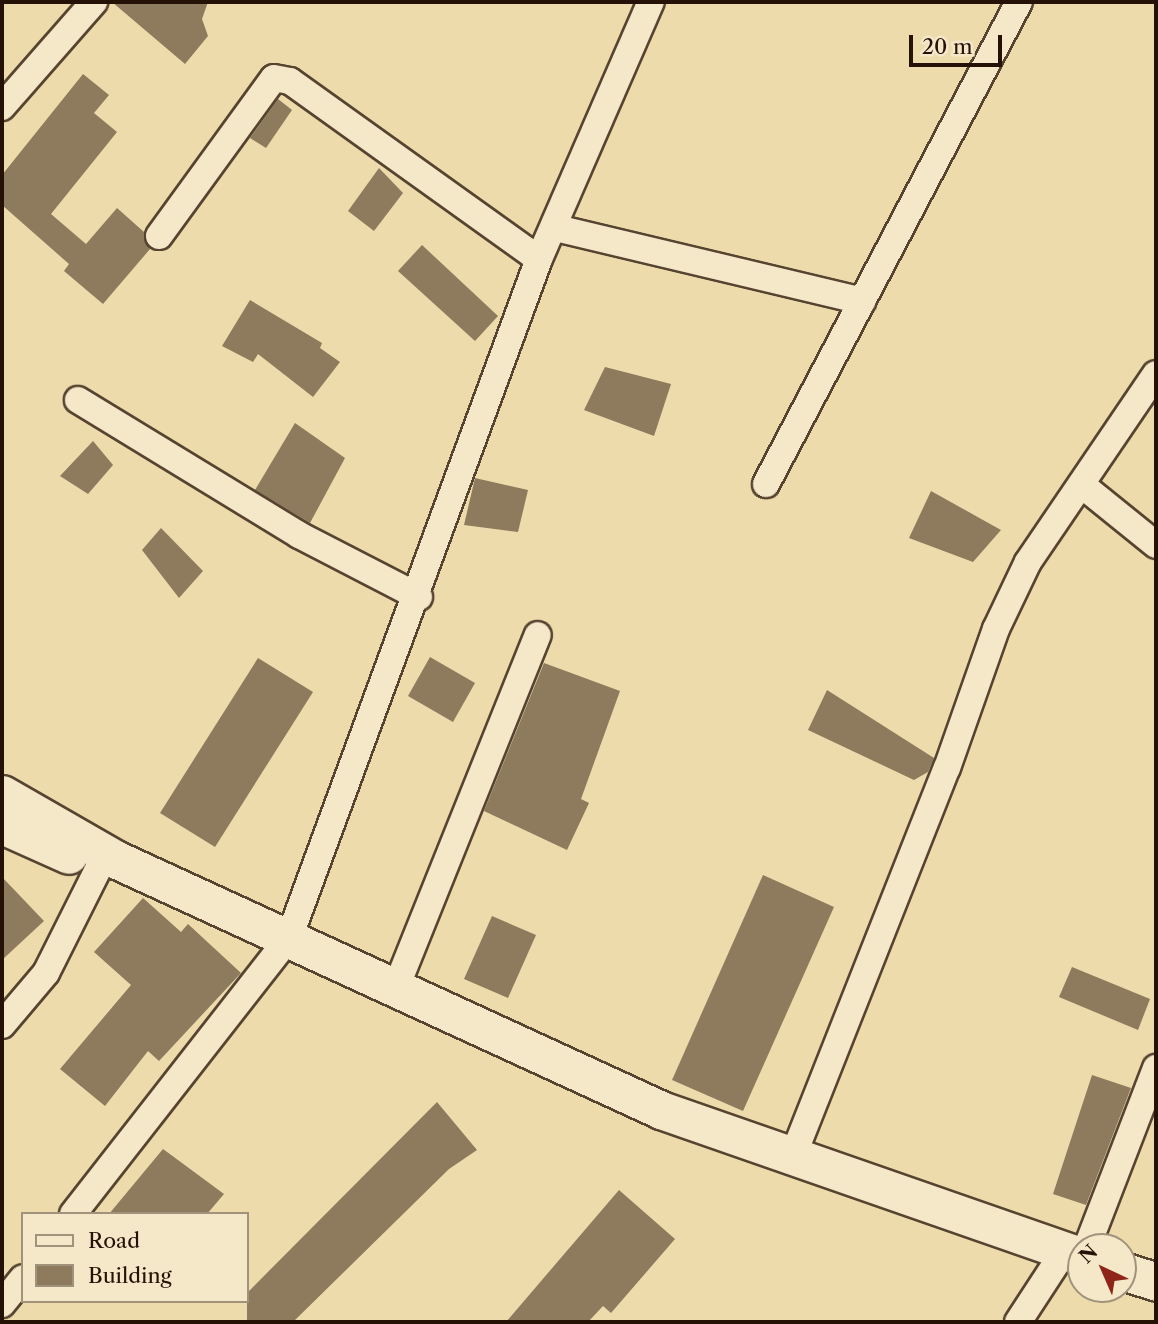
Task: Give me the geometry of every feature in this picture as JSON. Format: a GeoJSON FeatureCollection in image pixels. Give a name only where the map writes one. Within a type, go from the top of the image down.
{"type":"FeatureCollection","features":[{"type":"Feature","properties":{"kind":"main road"},"geometry":{"type":"LineString","coordinates":[[2,794],[109,863]]}},
{"type":"Feature","properties":{"kind":"main road"},"geometry":{"type":"LineString","coordinates":[[2,825],[49,849],[109,863],[289,938],[397,985],[662,1110],[1067,1247]]}},
{"type":"Feature","properties":{"kind":"main road"},"geometry":{"type":"LineString","coordinates":[[1137,1276],[1156,1283]]}},
{"type":"Feature","properties":{"kind":"street"},"geometry":{"type":"LineString","coordinates":[[2,107],[94,2]]}},
{"type":"Feature","properties":{"kind":"street"},"geometry":{"type":"LineString","coordinates":[[75,1212],[289,938],[419,597],[540,259],[556,228],[651,2]]}},
{"type":"Feature","properties":{"kind":"street"},"geometry":{"type":"LineString","coordinates":[[766,484],[1019,2]]}},
{"type":"Feature","properties":{"kind":"street"},"geometry":{"type":"LineString","coordinates":[[159,236],[274,78],[290,81],[540,259]]}},
{"type":"Feature","properties":{"kind":"street"},"geometry":{"type":"LineString","coordinates":[[556,228],[862,301]]}},
{"type":"Feature","properties":{"kind":"street"},"geometry":{"type":"LineString","coordinates":[[793,1156],[947,768],[996,629],[1028,562],[1156,374]]}},
{"type":"Feature","properties":{"kind":"street"},"geometry":{"type":"LineString","coordinates":[[78,400],[299,535],[419,597]]}},
{"type":"Feature","properties":{"kind":"street"},"geometry":{"type":"LineString","coordinates":[[1082,485],[1156,545]]}},
{"type":"Feature","properties":{"kind":"street"},"geometry":{"type":"LineString","coordinates":[[397,985],[538,635]]}},
{"type":"Feature","properties":{"kind":"street"},"geometry":{"type":"LineString","coordinates":[[2,1026],[46,973],[109,863]]}},
{"type":"Feature","properties":{"kind":"street"},"geometry":{"type":"LineString","coordinates":[[1086,1233],[1156,1068]]}},
{"type":"Feature","properties":{"kind":"street"},"geometry":{"type":"LineString","coordinates":[[1018,1322],[1067,1264]]}},
{"type":"Feature","properties":{"kind":"street"},"geometry":{"type":"LineString","coordinates":[[2,1304],[21,1280]]}},
{"type":"Feature","properties":{"kind":"building"},"geometry":{"type":"Polygon","coordinates":[[[112,2],[208,2],[202,19],[208,36],[185,64],[112,2]]]}},
{"type":"Feature","properties":{"kind":"building"},"geometry":{"type":"Polygon","coordinates":[[[83,74],[109,95],[94,113],[117,132],[51,214],[86,244],[117,208],[144,232],[150,249],[103,304],[64,271],[69,264],[2,205],[2,175],[83,74]]]}},
{"type":"Feature","properties":{"kind":"building"},"geometry":{"type":"Polygon","coordinates":[[[278,99],[292,110],[266,148],[250,138],[278,99]]]}},
{"type":"Feature","properties":{"kind":"building"},"geometry":{"type":"Polygon","coordinates":[[[379,168],[403,193],[374,231],[348,211],[379,168]]]}},
{"type":"Feature","properties":{"kind":"building"},"geometry":{"type":"Polygon","coordinates":[[[422,245],[498,316],[475,341],[398,271],[422,245]]]}},
{"type":"Feature","properties":{"kind":"building"},"geometry":{"type":"Polygon","coordinates":[[[250,300],[322,343],[320,348],[340,362],[313,397],[258,354],[253,362],[222,346],[250,300]]]}},
{"type":"Feature","properties":{"kind":"building"},"geometry":{"type":"Polygon","coordinates":[[[605,367],[671,384],[654,436],[584,410],[605,367]]]}},
{"type":"Feature","properties":{"kind":"building"},"geometry":{"type":"Polygon","coordinates":[[[295,423],[345,458],[310,523],[255,490],[295,423]]]}},
{"type":"Feature","properties":{"kind":"building"},"geometry":{"type":"Polygon","coordinates":[[[93,441],[113,465],[88,494],[60,476],[93,441]]]}},
{"type":"Feature","properties":{"kind":"building"},"geometry":{"type":"Polygon","coordinates":[[[475,478],[528,490],[518,532],[464,525],[475,478]]]}},
{"type":"Feature","properties":{"kind":"building"},"geometry":{"type":"Polygon","coordinates":[[[931,491],[1001,530],[973,562],[909,538],[931,491]]]}},
{"type":"Feature","properties":{"kind":"building"},"geometry":{"type":"Polygon","coordinates":[[[161,528],[203,571],[179,598],[142,550],[161,528]]]}},
{"type":"Feature","properties":{"kind":"building"},"geometry":{"type":"Polygon","coordinates":[[[430,657],[475,683],[453,722],[408,696],[430,657]]]}},
{"type":"Feature","properties":{"kind":"building"},"geometry":{"type":"Polygon","coordinates":[[[258,658],[313,692],[215,847],[160,813],[258,658]]]}},
{"type":"Feature","properties":{"kind":"building"},"geometry":{"type":"Polygon","coordinates":[[[544,663],[620,691],[581,799],[589,803],[567,850],[484,811],[544,663]]]}},
{"type":"Feature","properties":{"kind":"building"},"geometry":{"type":"Polygon","coordinates":[[[827,690],[934,758],[928,772],[914,780],[808,730],[827,690]]]}},
{"type":"Feature","properties":{"kind":"building"},"geometry":{"type":"Polygon","coordinates":[[[763,875],[834,907],[743,1111],[672,1080],[763,875]]]}},
{"type":"Feature","properties":{"kind":"building"},"geometry":{"type":"Polygon","coordinates":[[[2,877],[44,921],[2,960],[2,877]]]}},
{"type":"Feature","properties":{"kind":"building"},"geometry":{"type":"Polygon","coordinates":[[[143,898],[181,932],[188,924],[241,973],[159,1061],[148,1051],[105,1106],[60,1069],[131,985],[94,952],[143,898]]]}},
{"type":"Feature","properties":{"kind":"building"},"geometry":{"type":"Polygon","coordinates":[[[492,916],[536,935],[508,998],[464,979],[492,916]]]}},
{"type":"Feature","properties":{"kind":"building"},"geometry":{"type":"Polygon","coordinates":[[[1072,967],[1150,999],[1138,1030],[1059,997],[1072,967]]]}},
{"type":"Feature","properties":{"kind":"building"},"geometry":{"type":"Polygon","coordinates":[[[1092,1075],[1131,1088],[1086,1205],[1053,1194],[1092,1075]]]}},
{"type":"Feature","properties":{"kind":"building"},"geometry":{"type":"Polygon","coordinates":[[[437,1102],[477,1150],[449,1169],[293,1322],[247,1322],[248,1292],[437,1102]]]}},
{"type":"Feature","properties":{"kind":"building"},"geometry":{"type":"Polygon","coordinates":[[[163,1149],[224,1194],[209,1212],[111,1212],[163,1149]]]}},
{"type":"Feature","properties":{"kind":"building"},"geometry":{"type":"Polygon","coordinates":[[[619,1190],[675,1239],[611,1313],[603,1306],[588,1322],[506,1322],[619,1190]]]}}]}
